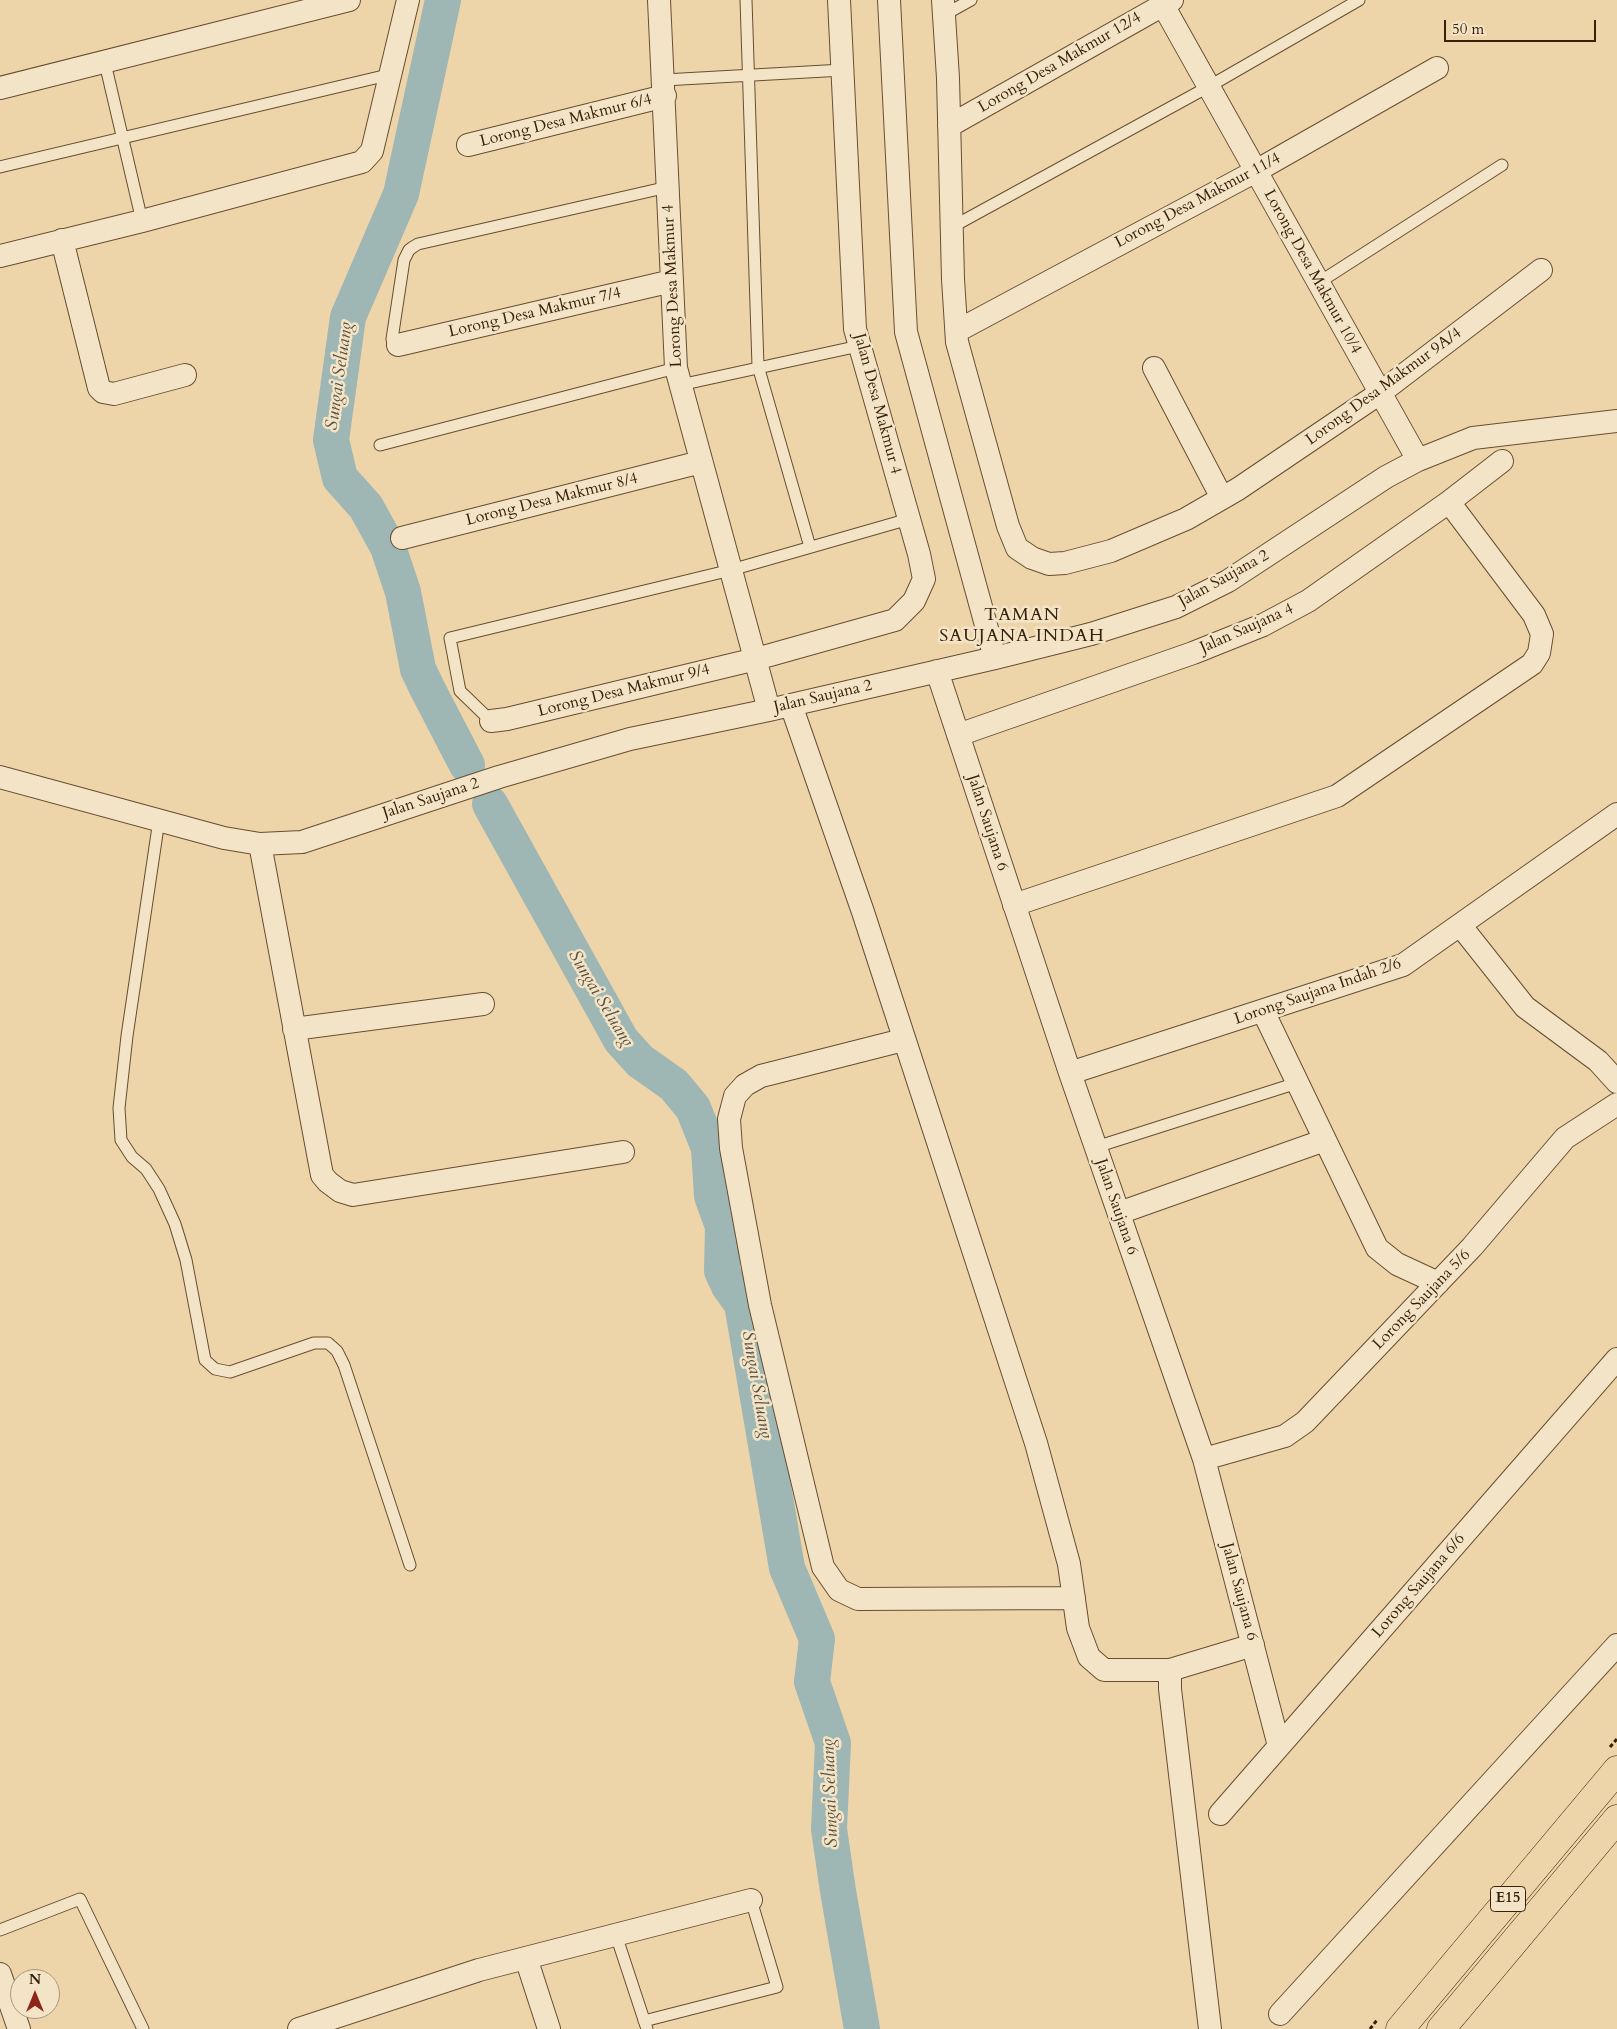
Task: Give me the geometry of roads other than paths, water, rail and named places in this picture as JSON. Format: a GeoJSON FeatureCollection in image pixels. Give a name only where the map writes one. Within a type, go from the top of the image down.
{"type":"FeatureCollection","features":[{"type":"Feature","properties":{"kind":"highway","name":"E15"},"geometry":{"type":"LineString","coordinates":[[1400,2029],[1617,1770]]}},
{"type":"Feature","properties":{"kind":"highway","name":"E15"},"geometry":{"type":"LineString","coordinates":[[1441,2029],[1617,1819]]}},
{"type":"Feature","properties":{"kind":"street"},"geometry":{"type":"LineString","coordinates":[[0,88],[349,0]]}},
{"type":"Feature","properties":{"kind":"street"},"geometry":{"type":"LineString","coordinates":[[0,256],[142,221],[362,162],[372,151],[392,74],[408,0]]}},
{"type":"Feature","properties":{"kind":"street","name":"Lorong Desa Makmur 4"},"geometry":{"type":"LineString","coordinates":[[659,0],[678,376],[756,659],[780,708],[862,912],[1036,1443],[1069,1564],[1078,1628],[1089,1657],[1104,1670],[1170,1670],[1253,1645]]}},
{"type":"Feature","properties":{"kind":"street","name":"Jalan Desa Makmur 4"},"geometry":{"type":"LineString","coordinates":[[756,659],[895,620],[914,601],[924,580],[919,554],[855,329],[839,0]]}},
{"type":"Feature","properties":{"kind":"street"},"geometry":{"type":"LineString","coordinates":[[889,0],[906,332],[995,658]]}},
{"type":"Feature","properties":{"kind":"street","name":"Lorong Desa Makmur 10/4"},"geometry":{"type":"LineString","coordinates":[[1167,2],[1208,86],[1418,460]]}},
{"type":"Feature","properties":{"kind":"street","name":"Lorong Desa Makmur 12/4"},"geometry":{"type":"LineString","coordinates":[[949,126],[1167,2]]}},
{"type":"Feature","properties":{"kind":"street"},"geometry":{"type":"LineString","coordinates":[[943,7],[957,331]]}},
{"type":"Feature","properties":{"kind":"street","name":"Lorong Desa Makmur 11/4"},"geometry":{"type":"LineString","coordinates":[[957,331],[1256,171],[1438,68]]}},
{"type":"Feature","properties":{"kind":"street","name":"Lorong Desa Makmur 6/4"},"geometry":{"type":"LineString","coordinates":[[468,146],[664,88]]}},
{"type":"Feature","properties":{"kind":"street"},"geometry":{"type":"LineString","coordinates":[[62,240],[99,388],[103,392],[114,394],[185,375]]}},
{"type":"Feature","properties":{"kind":"street","name":"Lorong Desa Makmur 9A/4"},"geometry":{"type":"LineString","coordinates":[[957,331],[957,342],[1008,526],[1017,548],[1032,558],[1049,564],[1065,563],[1111,550],[1186,518],[1222,498],[1380,393],[1541,270]]}},
{"type":"Feature","properties":{"kind":"street","name":"Lorong Desa Makmur 7/4"},"geometry":{"type":"LineString","coordinates":[[398,345],[672,282]]}},
{"type":"Feature","properties":{"kind":"street"},"geometry":{"type":"LineString","coordinates":[[1154,368],[1222,498]]}},
{"type":"Feature","properties":{"kind":"street","name":"Jalan Saujana 2"},"geometry":{"type":"LineString","coordinates":[[0,777],[224,838],[260,844],[302,842],[499,777],[630,739],[780,708],[995,658],[1091,634],[1176,607],[1228,581],[1386,477],[1418,460],[1473,438],[1617,422]]}},
{"type":"Feature","properties":{"kind":"street","name":"Jalan Saujana 4"},"geometry":{"type":"LineString","coordinates":[[958,735],[1193,653],[1263,625],[1308,601],[1449,502],[1502,461]]}},
{"type":"Feature","properties":{"kind":"street","name":"Lorong Desa Makmur 8/4"},"geometry":{"type":"LineString","coordinates":[[402,538],[701,462]]}},
{"type":"Feature","properties":{"kind":"street"},"geometry":{"type":"LineString","coordinates":[[1014,905],[1337,796],[1532,664],[1539,653],[1542,634],[1534,615],[1449,502]]}},
{"type":"Feature","properties":{"kind":"street","name":"Lorong Desa Makmur 9/4"},"geometry":{"type":"LineString","coordinates":[[491,721],[507,719],[756,659]]}},
{"type":"Feature","properties":{"kind":"street","name":"Jalan Saujana 6"},"geometry":{"type":"LineString","coordinates":[[937,671],[1070,1073],[1204,1459],[1279,1746]]}},
{"type":"Feature","properties":{"kind":"street","name":"Lorong Saujana Indah 2/6"},"geometry":{"type":"LineString","coordinates":[[1070,1073],[1403,965],[1617,814]]}},
{"type":"Feature","properties":{"kind":"street"},"geometry":{"type":"LineString","coordinates":[[260,844],[322,1175],[340,1191],[353,1195],[623,1152]]}},
{"type":"Feature","properties":{"kind":"street"},"geometry":{"type":"LineString","coordinates":[[1460,925],[1525,1007],[1598,1061],[1617,1082]]}},
{"type":"Feature","properties":{"kind":"street"},"geometry":{"type":"LineString","coordinates":[[294,1029],[483,1004]]}},
{"type":"Feature","properties":{"kind":"street"},"geometry":{"type":"LineString","coordinates":[[1263,1011],[1377,1248],[1397,1264],[1438,1283]]}},
{"type":"Feature","properties":{"kind":"street"},"geometry":{"type":"LineString","coordinates":[[903,1040],[761,1076],[745,1084],[735,1096],[729,1119],[731,1148],[760,1305],[823,1567],[838,1590],[858,1599],[1074,1598]]}},
{"type":"Feature","properties":{"kind":"street","name":"Lorong Saujana 5/6"},"geometry":{"type":"LineString","coordinates":[[1204,1459],[1285,1436],[1305,1422],[1472,1248],[1565,1138],[1617,1104]]}},
{"type":"Feature","properties":{"kind":"street"},"geometry":{"type":"LineString","coordinates":[[1119,1213],[1325,1140]]}},
{"type":"Feature","properties":{"kind":"street","name":"Lorong Saujana 6/6"},"geometry":{"type":"LineString","coordinates":[[1220,1814],[1617,1359]]}},
{"type":"Feature","properties":{"kind":"street"},"geometry":{"type":"LineString","coordinates":[[1280,2014],[1617,1645]]}},
{"type":"Feature","properties":{"kind":"street"},"geometry":{"type":"LineString","coordinates":[[1170,1670],[1170,1688],[1210,2029]]}},
{"type":"Feature","properties":{"kind":"street"},"geometry":{"type":"LineString","coordinates":[[299,2029],[479,1970],[752,1900]]}},
{"type":"Feature","properties":{"kind":"street"},"geometry":{"type":"LineString","coordinates":[[526,1958],[549,2029]]}},
{"type":"Feature","properties":{"kind":"street"},"geometry":{"type":"LineString","coordinates":[[0,1974],[19,2029]]}},
{"type":"Feature","properties":{"kind":"lane"},"geometry":{"type":"LineString","coordinates":[[746,0],[750,74],[758,366],[810,547]]}},
{"type":"Feature","properties":{"kind":"lane"},"geometry":{"type":"LineString","coordinates":[[943,7],[971,0]]}},
{"type":"Feature","properties":{"kind":"lane"},"geometry":{"type":"LineString","coordinates":[[952,227],[1360,0]]}},
{"type":"Feature","properties":{"kind":"lane"},"geometry":{"type":"LineString","coordinates":[[105,63],[142,221]]}},
{"type":"Feature","properties":{"kind":"lane"},"geometry":{"type":"LineString","coordinates":[[664,88],[750,74],[843,70]]}},
{"type":"Feature","properties":{"kind":"lane"},"geometry":{"type":"LineString","coordinates":[[0,167],[392,74]]}},
{"type":"Feature","properties":{"kind":"lane"},"geometry":{"type":"LineString","coordinates":[[1318,283],[1502,165]]}},
{"type":"Feature","properties":{"kind":"lane"},"geometry":{"type":"LineString","coordinates":[[398,345],[394,344],[392,339],[404,260],[409,250],[418,244],[668,186]]}},
{"type":"Feature","properties":{"kind":"lane"},"geometry":{"type":"LineString","coordinates":[[380,446],[678,376],[758,366],[860,346]]}},
{"type":"Feature","properties":{"kind":"lane"},"geometry":{"type":"LineString","coordinates":[[491,721],[460,691],[450,638],[731,570],[909,519]]}},
{"type":"Feature","properties":{"kind":"lane"},"geometry":{"type":"LineString","coordinates":[[159,820],[127,1036],[119,1108],[121,1140],[132,1157],[146,1169],[159,1189],[175,1224],[186,1260],[205,1360],[215,1369],[230,1372],[314,1343],[328,1343],[337,1351],[344,1365],[410,1565]]}},
{"type":"Feature","properties":{"kind":"lane"},"geometry":{"type":"LineString","coordinates":[[1096,1147],[1298,1083]]}},
{"type":"Feature","properties":{"kind":"lane"},"geometry":{"type":"LineString","coordinates":[[0,1930],[80,1899],[143,2029]]}},
{"type":"Feature","properties":{"kind":"lane"},"geometry":{"type":"LineString","coordinates":[[616,1935],[646,2025],[778,1987],[752,1900]]}},
{"type":"Feature","properties":{"kind":"waterway","name":"Sungai Seluang"},"geometry":{"type":"LineString","coordinates":[[443,0],[401,194],[348,317],[331,440],[340,478],[366,507],[388,547],[403,592],[418,669],[467,765]]}},
{"type":"Feature","properties":{"kind":"waterway","name":"Sungai Seluang"},"geometry":{"type":"LineString","coordinates":[[490,804],[621,1040],[640,1061],[674,1085],[693,1108],[709,1148],[712,1196],[723,1226],[722,1271],[729,1286],[742,1304],[787,1568],[817,1639],[812,1682],[833,1743],[829,1829],[862,2029]]}},
{"type":"Feature","properties":{"kind":"district","name":"TAMAN SAUJANA INDAH"},"geometry":{"type":"Point","coordinates":[1022,626]}}]}
